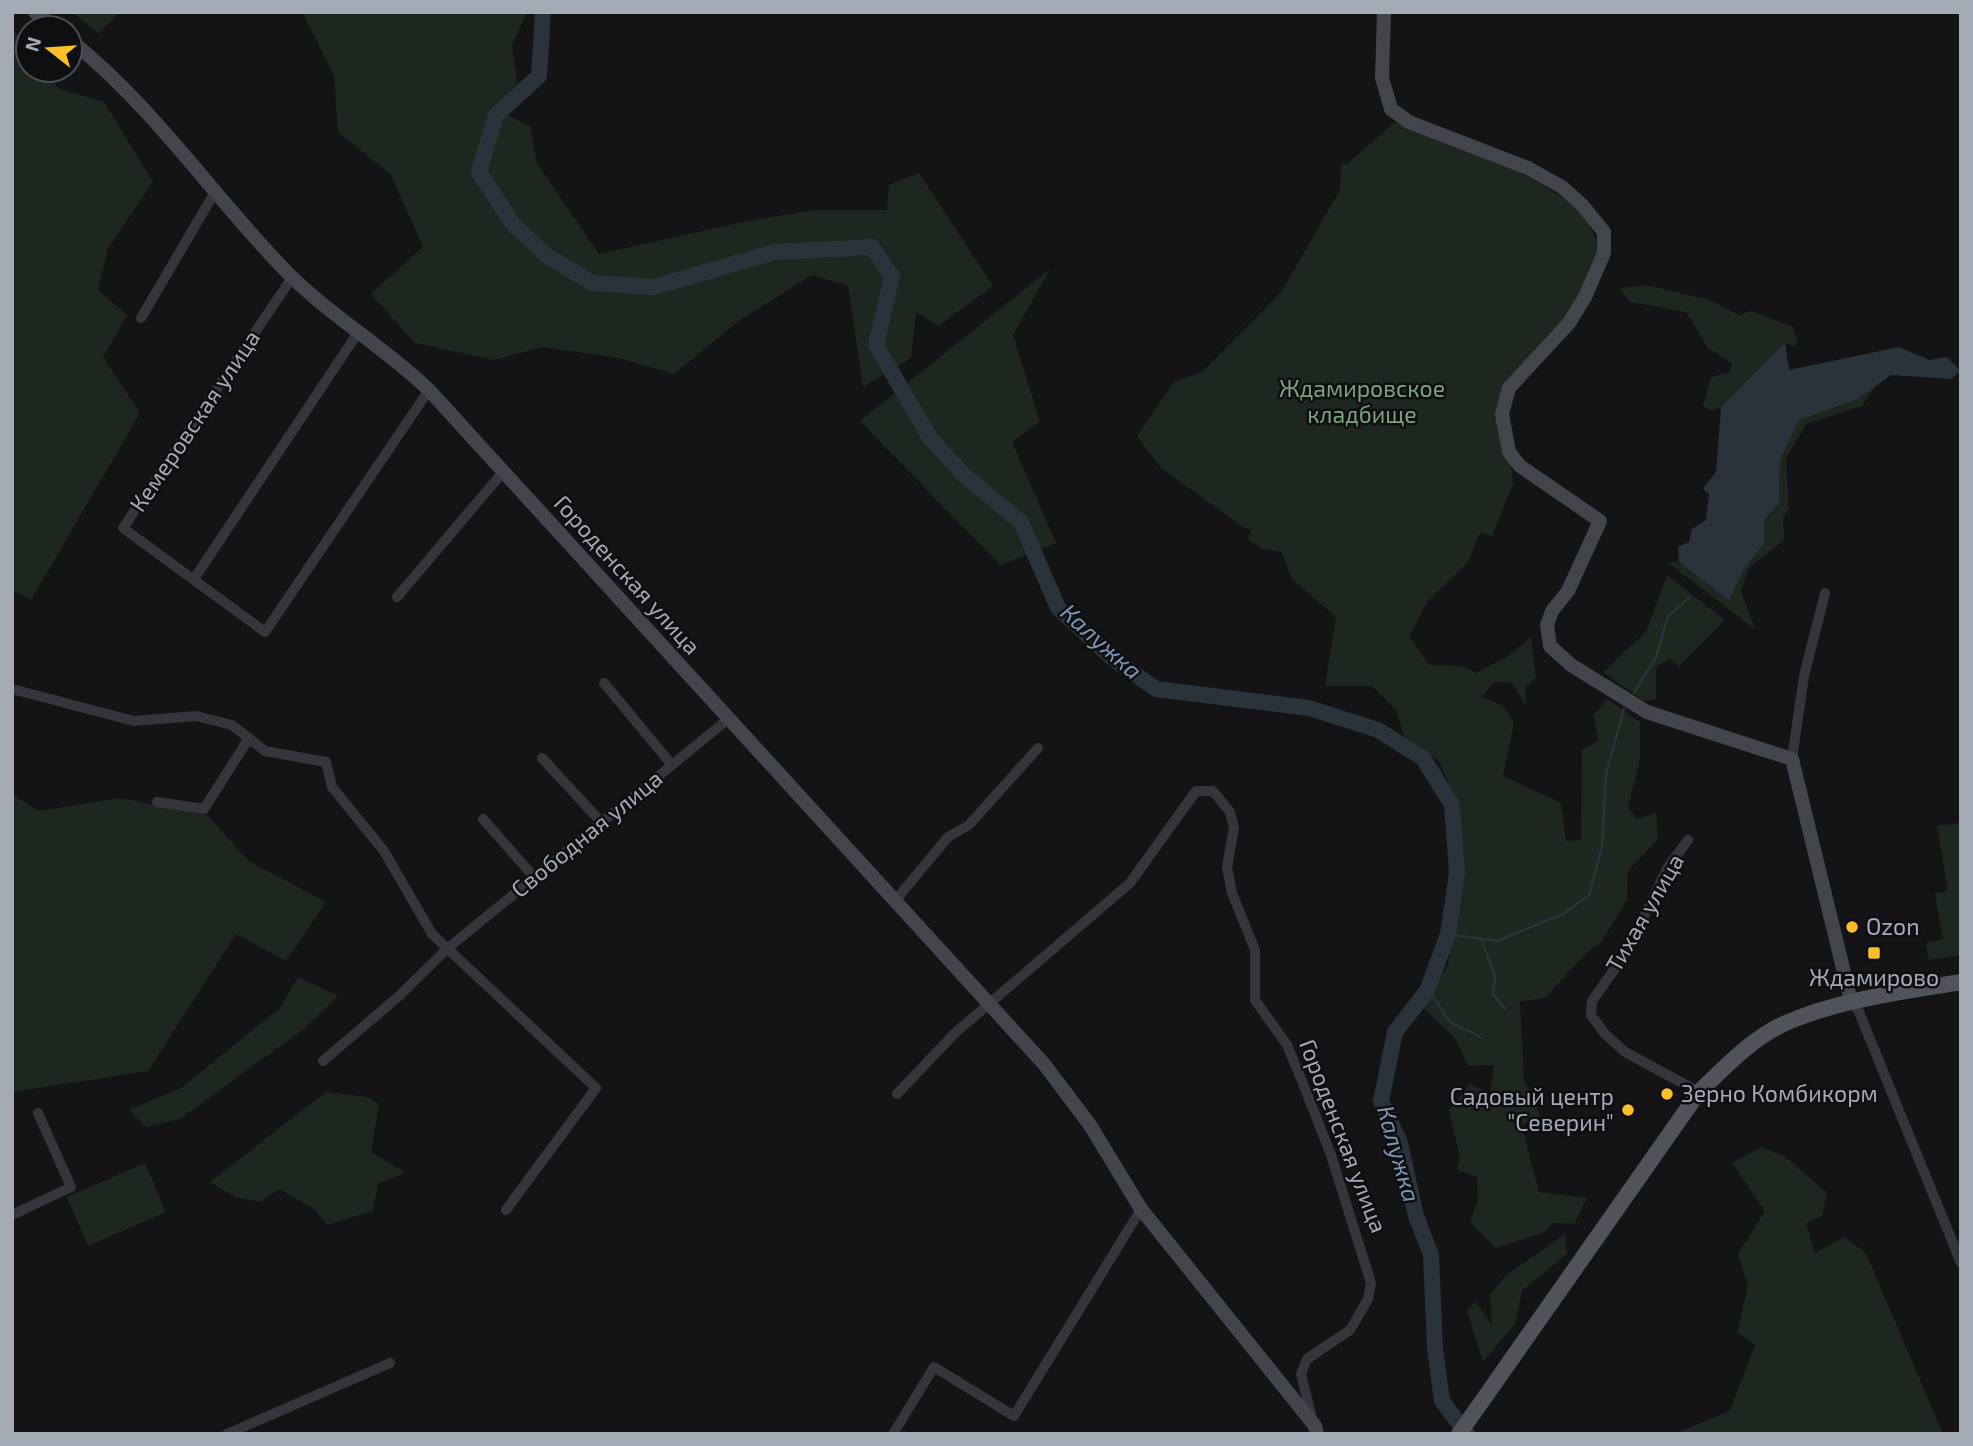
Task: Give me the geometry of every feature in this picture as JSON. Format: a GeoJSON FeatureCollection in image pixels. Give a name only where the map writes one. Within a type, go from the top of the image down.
{"type":"FeatureCollection","features":[{"type":"Feature","properties":{"kind":"main road"},"geometry":{"type":"LineString","coordinates":[[1459,1434],[1699,1092],[1738,1054],[1786,1023],[1851,1002],[1961,982]]}},
{"type":"Feature","properties":{"kind":"street"},"geometry":{"type":"LineString","coordinates":[[1384,12],[1382,78],[1391,109],[1409,122],[1528,168],[1562,187],[1583,205],[1604,232],[1604,253],[1569,323],[1509,388],[1502,414],[1509,452],[1520,466],[1600,521],[1568,591],[1552,611],[1547,625],[1550,646],[1571,665],[1647,712],[1792,759]]}},
{"type":"Feature","properties":{"kind":"street","name":"Городенская улица"},"geometry":{"type":"LineString","coordinates":[[84,51],[107,69],[293,276],[392,355],[429,390],[1060,1084],[1090,1125],[1141,1209],[1316,1430]]}},
{"type":"Feature","properties":{"kind":"street"},"geometry":{"type":"LineString","coordinates":[[141,318],[215,192]]}},
{"type":"Feature","properties":{"kind":"street","name":"Кемеровская улица"},"geometry":{"type":"LineString","coordinates":[[293,276],[123,528],[265,632],[429,390]]}},
{"type":"Feature","properties":{"kind":"street"},"geometry":{"type":"LineString","coordinates":[[194,579],[359,331]]}},
{"type":"Feature","properties":{"kind":"street"},"geometry":{"type":"LineString","coordinates":[[397,597],[503,472]]}},
{"type":"Feature","properties":{"kind":"street"},"geometry":{"type":"LineString","coordinates":[[1825,593],[1804,676],[1792,759],[1851,1002],[1859,1013],[1961,1263]]}},
{"type":"Feature","properties":{"kind":"street"},"geometry":{"type":"LineString","coordinates":[[604,683],[672,765]]}},
{"type":"Feature","properties":{"kind":"street"},"geometry":{"type":"LineString","coordinates":[[12,689],[134,722],[196,716],[232,725],[265,751],[326,762],[332,787],[384,851],[432,934],[596,1088],[506,1210]]}},
{"type":"Feature","properties":{"kind":"street","name":"Свободная улица"},"geometry":{"type":"LineString","coordinates":[[323,1060],[399,996],[448,948],[727,720]]}},
{"type":"Feature","properties":{"kind":"street"},"geometry":{"type":"LineString","coordinates":[[157,802],[204,809],[249,738]]}},
{"type":"Feature","properties":{"kind":"street"},"geometry":{"type":"LineString","coordinates":[[894,902],[948,836],[969,825],[1038,748]]}},
{"type":"Feature","properties":{"kind":"street"},"geometry":{"type":"LineString","coordinates":[[542,758],[601,822]]}},
{"type":"Feature","properties":{"kind":"street","name":"Городенская улица"},"geometry":{"type":"LineString","coordinates":[[897,1094],[955,1033],[1130,883],[1196,791],[1207,789],[1220,796],[1230,812],[1234,828],[1227,867],[1232,893],[1255,950],[1255,1000],[1287,1045],[1296,1066],[1331,1155],[1371,1283],[1368,1299],[1350,1330],[1307,1359],[1301,1374],[1316,1430]]}},
{"type":"Feature","properties":{"kind":"street"},"geometry":{"type":"LineString","coordinates":[[483,819],[534,877]]}},
{"type":"Feature","properties":{"kind":"street","name":"Тихая улица"},"geometry":{"type":"LineString","coordinates":[[1688,840],[1668,867],[1626,953],[1591,1001],[1591,1015],[1605,1034],[1625,1052],[1699,1092]]}},
{"type":"Feature","properties":{"kind":"street"},"geometry":{"type":"LineString","coordinates":[[12,1215],[71,1187],[38,1113]]}},
{"type":"Feature","properties":{"kind":"street"},"geometry":{"type":"LineString","coordinates":[[892,1434],[934,1367],[1014,1416],[1141,1209]]}},
{"type":"Feature","properties":{"kind":"street"},"geometry":{"type":"LineString","coordinates":[[227,1434],[390,1363]]}},
{"type":"Feature","properties":{"kind":"green space"},"geometry":{"type":"Polygon","coordinates":[[[72,12],[119,12],[99,34],[84,22],[84,14],[72,12]]]}},
{"type":"Feature","properties":{"kind":"green space"},"geometry":{"type":"Polygon","coordinates":[[[302,12],[527,12],[512,45],[517,84],[494,109],[530,126],[537,163],[599,254],[752,220],[815,210],[887,210],[889,185],[919,173],[993,286],[938,326],[916,312],[911,358],[863,387],[848,286],[812,275],[740,320],[674,374],[619,358],[542,347],[494,360],[415,343],[371,294],[423,247],[391,175],[338,132],[334,75],[302,12]]]}},
{"type":"Feature","properties":{"kind":"green space"},"geometry":{"type":"Polygon","coordinates":[[[12,30],[14,84],[55,84],[57,88],[104,102],[153,182],[108,248],[98,290],[127,315],[103,357],[140,413],[31,600],[12,590],[12,30]]]}},
{"type":"Feature","properties":{"kind":"green space","name":"Ждамировское кладбище"},"geometry":{"type":"Polygon","coordinates":[[[1395,122],[1451,142],[1524,174],[1556,193],[1582,215],[1596,240],[1595,266],[1579,298],[1504,390],[1513,484],[1492,536],[1480,532],[1468,562],[1428,601],[1409,636],[1429,665],[1462,666],[1476,673],[1510,655],[1531,637],[1536,678],[1525,688],[1526,706],[1512,683],[1495,682],[1481,697],[1502,705],[1514,723],[1503,776],[1561,803],[1566,841],[1581,840],[1582,750],[1599,740],[1593,716],[1607,699],[1640,722],[1640,759],[1628,808],[1637,819],[1656,813],[1658,839],[1628,871],[1627,900],[1600,944],[1589,950],[1545,998],[1520,1002],[1524,1081],[1534,1096],[1540,1116],[1522,1126],[1539,1192],[1587,1198],[1574,1224],[1553,1223],[1543,1233],[1496,1248],[1470,1222],[1478,1200],[1477,1177],[1457,1170],[1460,1158],[1449,1110],[1470,1084],[1490,1093],[1494,1065],[1468,1066],[1455,1038],[1423,1008],[1448,965],[1460,896],[1458,804],[1439,761],[1404,736],[1396,710],[1372,686],[1325,686],[1336,617],[1292,579],[1282,552],[1263,549],[1248,539],[1252,528],[1246,529],[1161,468],[1137,436],[1174,382],[1202,372],[1282,291],[1340,190],[1341,163],[1347,164],[1395,122]]]}},
{"type":"Feature","properties":{"kind":"green space"},"geometry":{"type":"Polygon","coordinates":[[[1050,269],[1013,335],[1040,421],[1012,442],[1056,543],[1000,565],[860,421],[1050,269]]]}},
{"type":"Feature","properties":{"kind":"green space"},"geometry":{"type":"Polygon","coordinates":[[[1646,285],[1710,300],[1739,315],[1752,311],[1793,327],[1798,342],[1794,347],[1785,342],[1721,407],[1712,411],[1703,406],[1711,377],[1730,372],[1732,363],[1708,348],[1686,312],[1630,302],[1619,288],[1646,285]]]}},
{"type":"Feature","properties":{"kind":"green space"},"geometry":{"type":"Polygon","coordinates":[[[1876,385],[1862,406],[1806,424],[1786,458],[1789,509],[1783,517],[1784,540],[1748,569],[1741,592],[1756,630],[1667,562],[1679,562],[1729,601],[1744,569],[1764,544],[1764,520],[1779,503],[1780,460],[1799,420],[1858,399],[1876,385]]]}},
{"type":"Feature","properties":{"kind":"green space"},"geometry":{"type":"Polygon","coordinates":[[[1667,575],[1725,620],[1679,666],[1669,659],[1656,668],[1656,699],[1644,701],[1603,672],[1646,632],[1667,575]]]}},
{"type":"Feature","properties":{"kind":"green space"},"geometry":{"type":"Polygon","coordinates":[[[12,794],[38,811],[120,798],[207,815],[249,861],[326,902],[286,961],[236,934],[148,1071],[12,1092],[12,794]]]}},
{"type":"Feature","properties":{"kind":"green space"},"geometry":{"type":"Polygon","coordinates":[[[1961,823],[1961,955],[1928,960],[1926,943],[1943,939],[1935,893],[1948,891],[1937,826],[1961,823]]]}},
{"type":"Feature","properties":{"kind":"green space"},"geometry":{"type":"Polygon","coordinates":[[[298,977],[338,996],[305,1028],[180,1119],[146,1127],[129,1110],[181,1088],[280,1008],[298,977]]]}},
{"type":"Feature","properties":{"kind":"green space"},"geometry":{"type":"Polygon","coordinates":[[[326,1092],[368,1097],[379,1104],[371,1152],[406,1173],[378,1183],[373,1211],[327,1225],[314,1209],[279,1189],[261,1202],[235,1197],[210,1182],[326,1092]]]}},
{"type":"Feature","properties":{"kind":"green space"},"geometry":{"type":"Polygon","coordinates":[[[1761,1147],[1786,1157],[1827,1193],[1822,1216],[1806,1223],[1815,1253],[1844,1237],[1866,1253],[1943,1434],[1673,1434],[1730,1411],[1755,1345],[1737,1332],[1748,1286],[1738,1254],[1765,1211],[1732,1163],[1761,1147]]]}},
{"type":"Feature","properties":{"kind":"green space"},"geometry":{"type":"Polygon","coordinates":[[[145,1163],[166,1212],[88,1246],[67,1197],[145,1163]]]}},
{"type":"Feature","properties":{"kind":"green space"},"geometry":{"type":"Polygon","coordinates":[[[1565,1234],[1567,1254],[1522,1291],[1515,1324],[1483,1362],[1467,1311],[1475,1301],[1492,1325],[1490,1295],[1505,1276],[1565,1234]]]}},
{"type":"Feature","properties":{"kind":"shaded area"},"geometry":{"type":"Polygon","coordinates":[[[1785,342],[1789,370],[1899,347],[1929,360],[1947,357],[1961,371],[1951,379],[1891,375],[1858,399],[1799,420],[1780,460],[1779,503],[1764,520],[1764,544],[1744,569],[1729,601],[1679,562],[1678,547],[1689,542],[1692,529],[1706,520],[1709,494],[1703,489],[1716,472],[1721,407],[1785,342]]]}},
{"type":"Feature","properties":{"kind":"waterway","name":"Калужка"},"geometry":{"type":"LineString","coordinates":[[543,12],[539,76],[496,115],[479,172],[513,224],[547,256],[592,283],[654,287],[775,252],[872,247],[892,276],[876,345],[930,438],[965,476],[1021,522],[1058,608],[1111,657],[1156,689],[1309,708],[1378,730],[1423,758],[1452,805],[1457,873],[1448,934],[1427,991],[1395,1032],[1381,1101],[1400,1143],[1416,1216],[1431,1255],[1435,1348],[1442,1401],[1467,1434]]}},
{"type":"Feature","properties":{"kind":"waterway"},"geometry":{"type":"LineString","coordinates":[[1634,693],[1656,657],[1668,616],[1689,598]]}},
{"type":"Feature","properties":{"kind":"waterway"},"geometry":{"type":"LineString","coordinates":[[1448,934],[1497,941],[1563,914],[1589,895],[1602,846],[1606,774],[1624,709]]}},
{"type":"Feature","properties":{"kind":"waterway"},"geometry":{"type":"LineString","coordinates":[[1481,939],[1495,976],[1493,994],[1505,1009]]}},
{"type":"Feature","properties":{"kind":"waterway"},"geometry":{"type":"LineString","coordinates":[[1427,991],[1451,1022],[1481,1038]]}},
{"type":"Feature","properties":{"kind":"place","name":"Ozon"},"geometry":{"type":"Point","coordinates":[1852,927]}},
{"type":"Feature","properties":{"kind":"place","name":"Ждамирово"},"geometry":{"type":"Point","coordinates":[1874,953]}},
{"type":"Feature","properties":{"kind":"place","name":"Зерно Комбикорм"},"geometry":{"type":"Point","coordinates":[1667,1094]}},
{"type":"Feature","properties":{"kind":"place","name":"Садовый центр \"Северин\""},"geometry":{"type":"Point","coordinates":[1628,1110]}}]}
